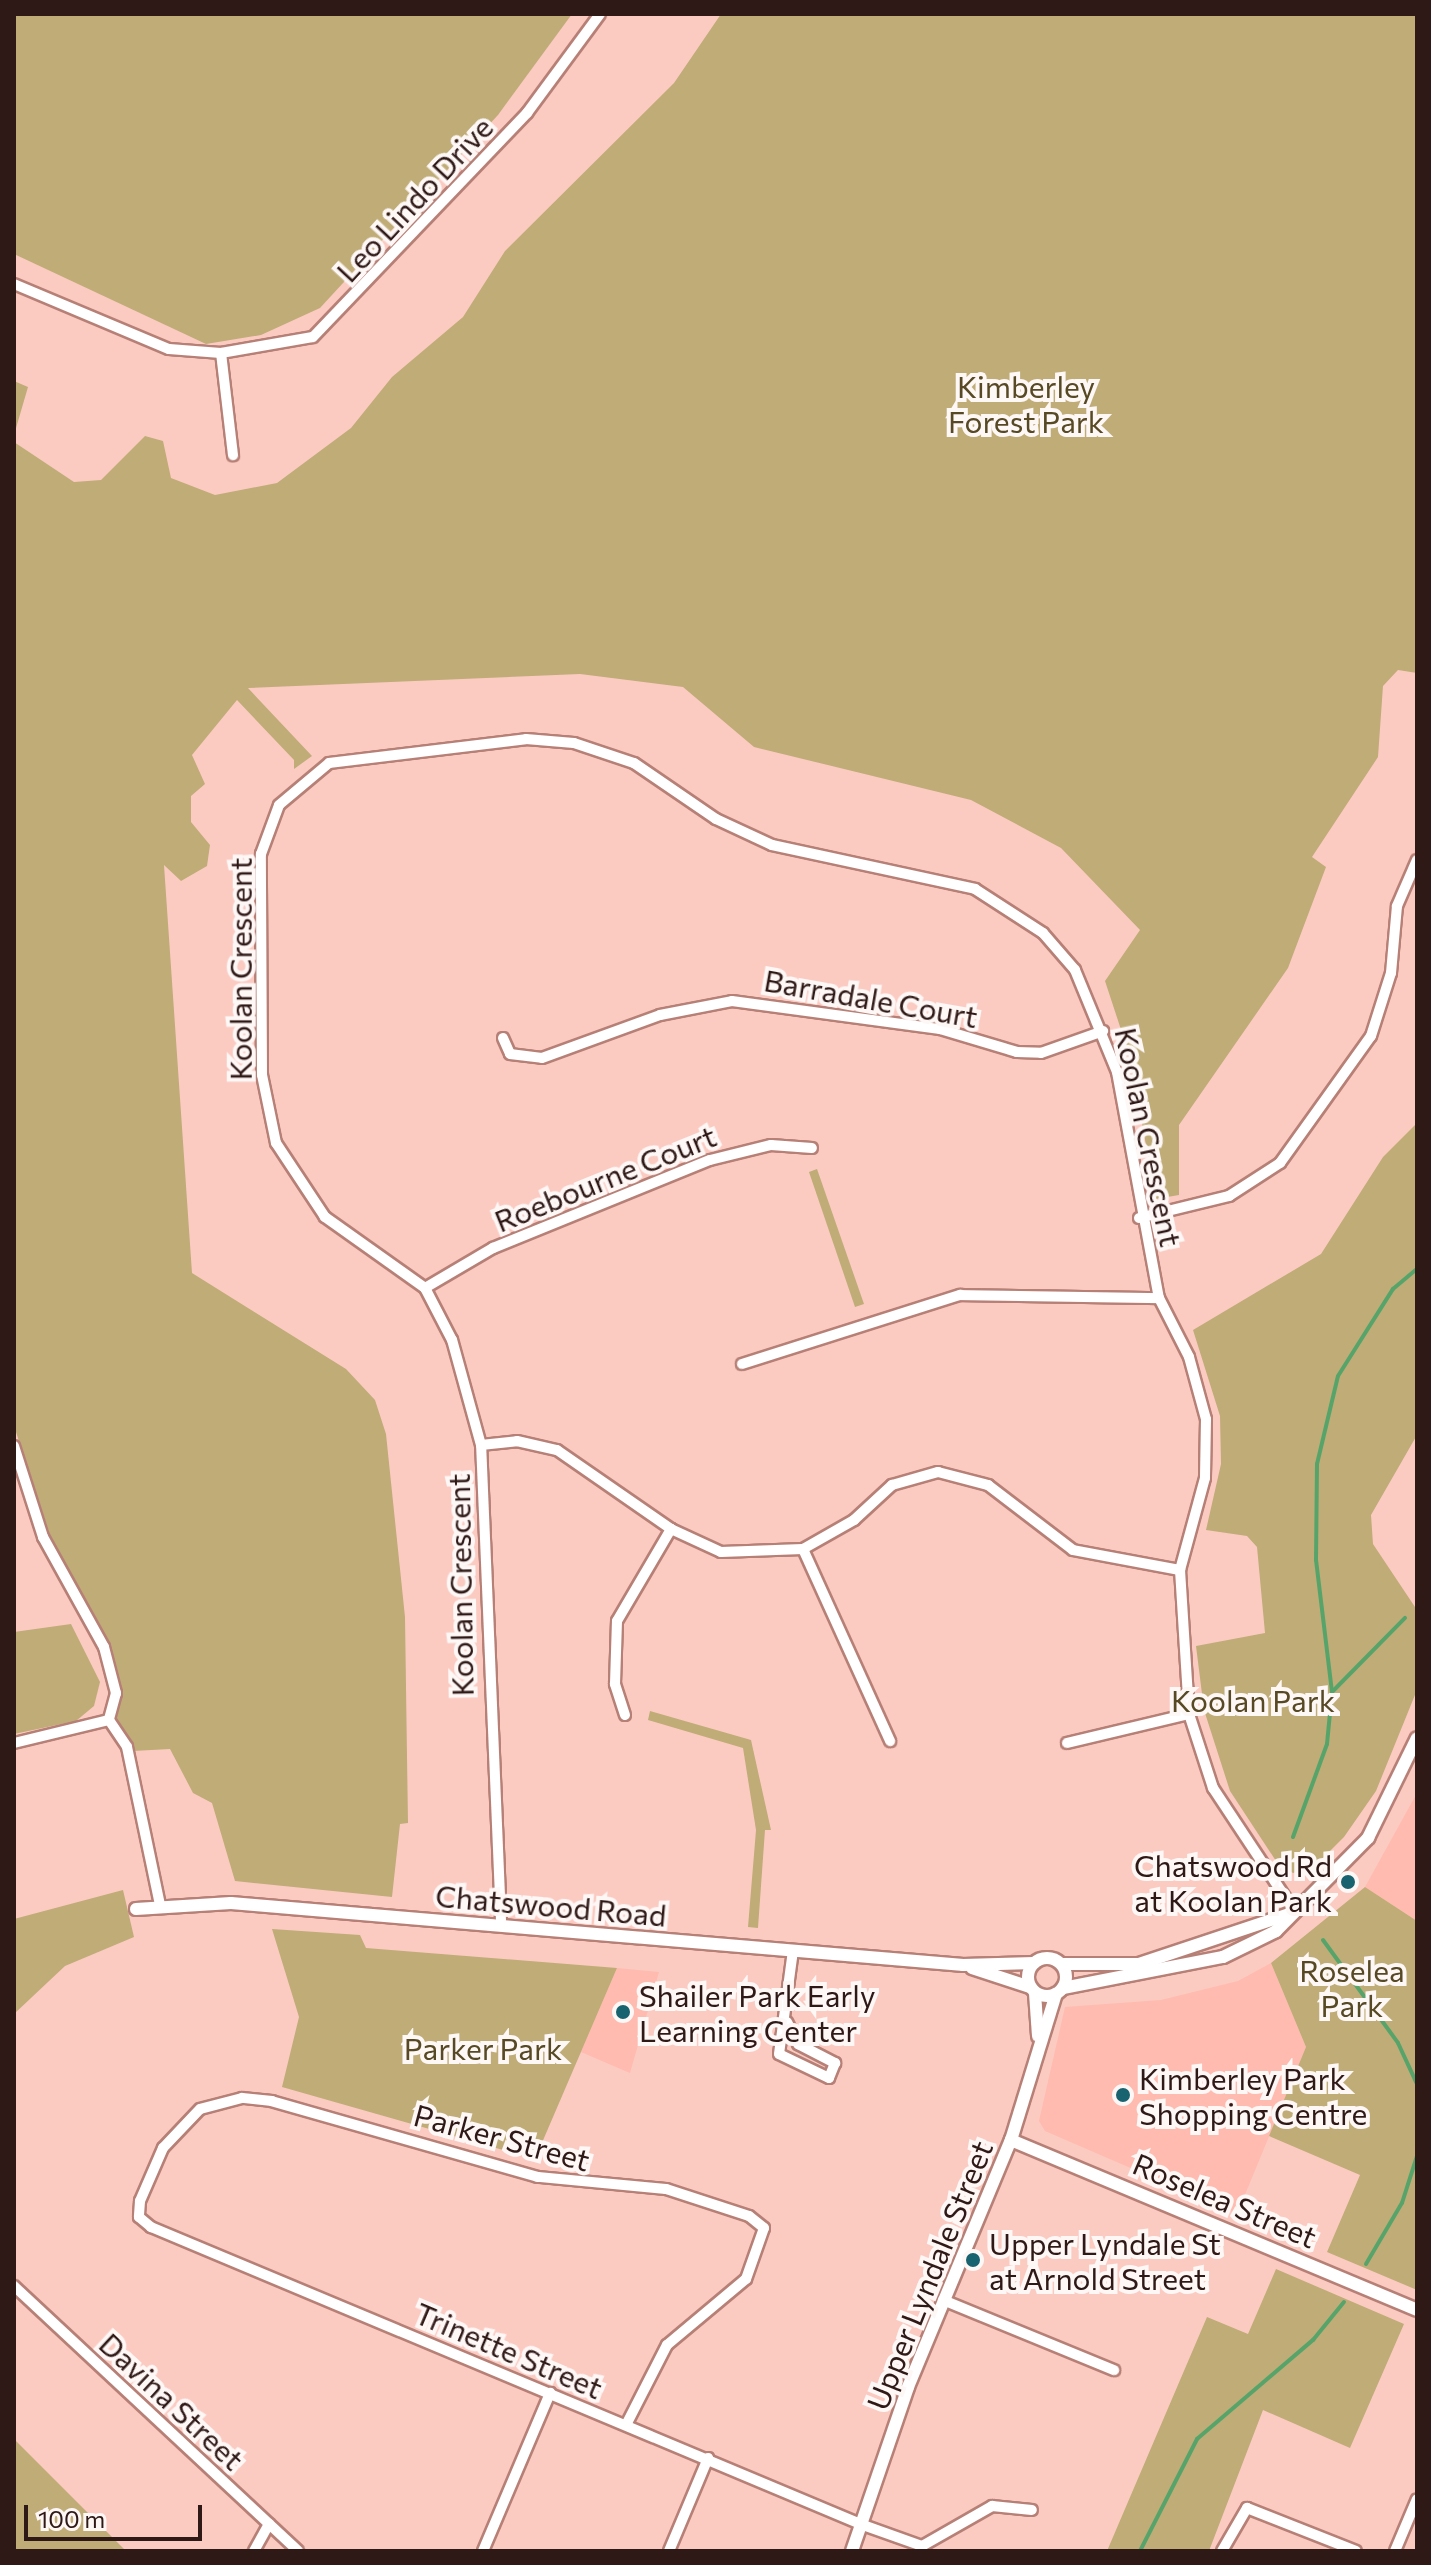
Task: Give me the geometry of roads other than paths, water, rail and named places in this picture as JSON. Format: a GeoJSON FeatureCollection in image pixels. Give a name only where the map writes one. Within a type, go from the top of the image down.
{"type":"FeatureCollection","features":[{"type":"Feature","properties":{"kind":"street","name":"Leo Lindo Drive"},"geometry":{"type":"LineString","coordinates":[[14,284],[157,345],[221,353],[324,330],[527,113],[600,14]]}},
{"type":"Feature","properties":{"kind":"street"},"geometry":{"type":"LineString","coordinates":[[221,353],[233,455]]}},
{"type":"Feature","properties":{"kind":"street","name":"Koolan Crescent"},"geometry":{"type":"LineString","coordinates":[[501,1920],[486,1694],[481,1445],[452,1340],[425,1288],[325,1217],[289,1169],[266,1111],[261,854],[279,805],[329,763],[502,740],[597,749],[772,845],[975,889],[1060,950],[1089,991],[1117,1072],[1139,1218],[1159,1298],[1189,1357],[1206,1419],[1205,1478],[1180,1570],[1189,1714],[1213,1788],[1295,1912]]}},
{"type":"Feature","properties":{"kind":"street"},"geometry":{"type":"LineString","coordinates":[[1139,1218],[1229,1196],[1280,1163],[1371,1036],[1391,973],[1397,906],[1417,860]]}},
{"type":"Feature","properties":{"kind":"street","name":"Barradale Court"},"geometry":{"type":"LineString","coordinates":[[503,1038],[510,1054],[542,1058],[660,1015],[732,1001],[940,1029],[1017,1052],[1041,1053],[1103,1031]]}},
{"type":"Feature","properties":{"kind":"street","name":"Roebourne Court"},"geometry":{"type":"LineString","coordinates":[[425,1288],[493,1248],[710,1160],[771,1145],[812,1148]]}},
{"type":"Feature","properties":{"kind":"street"},"geometry":{"type":"LineString","coordinates":[[742,1364],[960,1295],[1159,1298]]}},
{"type":"Feature","properties":{"kind":"street"},"geometry":{"type":"LineString","coordinates":[[481,1445],[517,1441],[557,1450],[671,1529],[733,1554],[803,1549],[854,1520],[892,1485],[955,1472],[988,1485],[1073,1550],[1180,1570]]}},
{"type":"Feature","properties":{"kind":"street"},"geometry":{"type":"LineString","coordinates":[[14,1446],[43,1537],[104,1647],[116,1693],[109,1720],[127,1747],[160,1905]]}},
{"type":"Feature","properties":{"kind":"street"},"geometry":{"type":"LineString","coordinates":[[625,1715],[615,1684],[617,1621],[671,1529]]}},
{"type":"Feature","properties":{"kind":"street"},"geometry":{"type":"LineString","coordinates":[[803,1549],[890,1741]]}},
{"type":"Feature","properties":{"kind":"street"},"geometry":{"type":"LineString","coordinates":[[1067,1743],[1189,1714]]}},
{"type":"Feature","properties":{"kind":"street"},"geometry":{"type":"LineString","coordinates":[[14,1743],[109,1720]]}},
{"type":"Feature","properties":{"kind":"street"},"geometry":{"type":"LineString","coordinates":[[1295,1912],[1210,1945],[1129,1966],[1062,1964],[1060,1991],[1216,1959],[1276,1931],[1295,1912],[1368,1838],[1414,1754],[1417,1738]]}},
{"type":"Feature","properties":{"kind":"street","name":"Chatswood Road"},"geometry":{"type":"LineString","coordinates":[[136,1909],[160,1905],[501,1920],[963,1965],[1034,1963],[1051,1958],[1062,1964]]}},
{"type":"Feature","properties":{"kind":"street"},"geometry":{"type":"LineString","coordinates":[[1210,1945],[1216,1959]]}},
{"type":"Feature","properties":{"kind":"street"},"geometry":{"type":"LineString","coordinates":[[787,2022],[798,2044],[835,2063],[829,2078],[781,2060],[793,1950]]}},
{"type":"Feature","properties":{"kind":"street","name":"Upper Lyndale Street"},"geometry":{"type":"LineString","coordinates":[[1034,1963],[1038,2043]]}},
{"type":"Feature","properties":{"kind":"street","name":"Chatswood Road"},"geometry":{"type":"LineString","coordinates":[[963,1965],[1033,1990],[1060,1991]]}},
{"type":"Feature","properties":{"kind":"street","name":"Upper Lyndale Street"},"geometry":{"type":"LineString","coordinates":[[852,2551],[943,2300],[1011,2140],[1038,2043],[1060,1991]]}},
{"type":"Feature","properties":{"kind":"street","name":"Parker Street"},"geometry":{"type":"LineString","coordinates":[[139,2217],[140,2201],[178,2127],[200,2109],[242,2098],[538,2177],[666,2189],[749,2216],[764,2228],[746,2279],[667,2345],[626,2425]]}},
{"type":"Feature","properties":{"kind":"street","name":"Roselea Street"},"geometry":{"type":"LineString","coordinates":[[1011,2140],[1417,2310]]}},
{"type":"Feature","properties":{"kind":"street","name":"Trinette Street"},"geometry":{"type":"LineString","coordinates":[[139,2217],[913,2546],[934,2547]]}},
{"type":"Feature","properties":{"kind":"street","name":"Davina Street"},"geometry":{"type":"LineString","coordinates":[[14,2286],[298,2551]]}},
{"type":"Feature","properties":{"kind":"street"},"geometry":{"type":"LineString","coordinates":[[943,2300],[1114,2370]]}},
{"type":"Feature","properties":{"kind":"street"},"geometry":{"type":"LineString","coordinates":[[483,2551],[550,2393]]}},
{"type":"Feature","properties":{"kind":"street"},"geometry":{"type":"LineString","coordinates":[[669,2551],[708,2458]]}},
{"type":"Feature","properties":{"kind":"street"},"geometry":{"type":"LineString","coordinates":[[1395,2551],[1417,2499]]}},
{"type":"Feature","properties":{"kind":"street"},"geometry":{"type":"LineString","coordinates":[[934,2547],[992,2506],[1032,2510]]}},
{"type":"Feature","properties":{"kind":"street"},"geometry":{"type":"LineString","coordinates":[[1222,2551],[1247,2508],[1356,2551]]}},
{"type":"Feature","properties":{"kind":"street"},"geometry":{"type":"LineString","coordinates":[[254,2551],[269,2524]]}},
{"type":"Feature","properties":{"kind":"waterway"},"geometry":{"type":"LineString","coordinates":[[1293,1837],[1327,1744],[1332,1692],[1316,1560],[1317,1464],[1338,1376],[1393,1289],[1417,1269]]}},
{"type":"Feature","properties":{"kind":"waterway"},"geometry":{"type":"LineString","coordinates":[[1332,1692],[1405,1618]]}},
{"type":"Feature","properties":{"kind":"waterway"},"geometry":{"type":"LineString","coordinates":[[1323,1940],[1398,2043],[1417,2084]]}},
{"type":"Feature","properties":{"kind":"waterway"},"geometry":{"type":"LineString","coordinates":[[1366,2264],[1402,2203],[1417,2156]]}},
{"type":"Feature","properties":{"kind":"waterway"},"geometry":{"type":"LineString","coordinates":[[1140,2551],[1197,2439],[1313,2340],[1344,2302]]}},
{"type":"Feature","properties":{"kind":"place","name":"Chatswood Rd at Koolan Park"},"geometry":{"type":"Point","coordinates":[1348,1882]}},
{"type":"Feature","properties":{"kind":"place","name":"Shailer Park Early Learning Center"},"geometry":{"type":"Point","coordinates":[623,2012]}},
{"type":"Feature","properties":{"kind":"place","name":"Kimberley Park Shopping Centre"},"geometry":{"type":"Point","coordinates":[1123,2095]}},
{"type":"Feature","properties":{"kind":"place","name":"Upper Lyndale St at Arnold Street"},"geometry":{"type":"Point","coordinates":[973,2260]}},
{"type":"Feature","properties":{"kind":"park label","name":"Kimberley Forest Park"},"geometry":{"type":"Point","coordinates":[1026,403]}},
{"type":"Feature","properties":{"kind":"park label","name":"Koolan Park"},"geometry":{"type":"Point","coordinates":[1253,1700]}},
{"type":"Feature","properties":{"kind":"park label","name":"Roselea Park"},"geometry":{"type":"Point","coordinates":[1352,1987]}},
{"type":"Feature","properties":{"kind":"park label","name":"Parker Park"},"geometry":{"type":"Point","coordinates":[483,2048]}}]}
